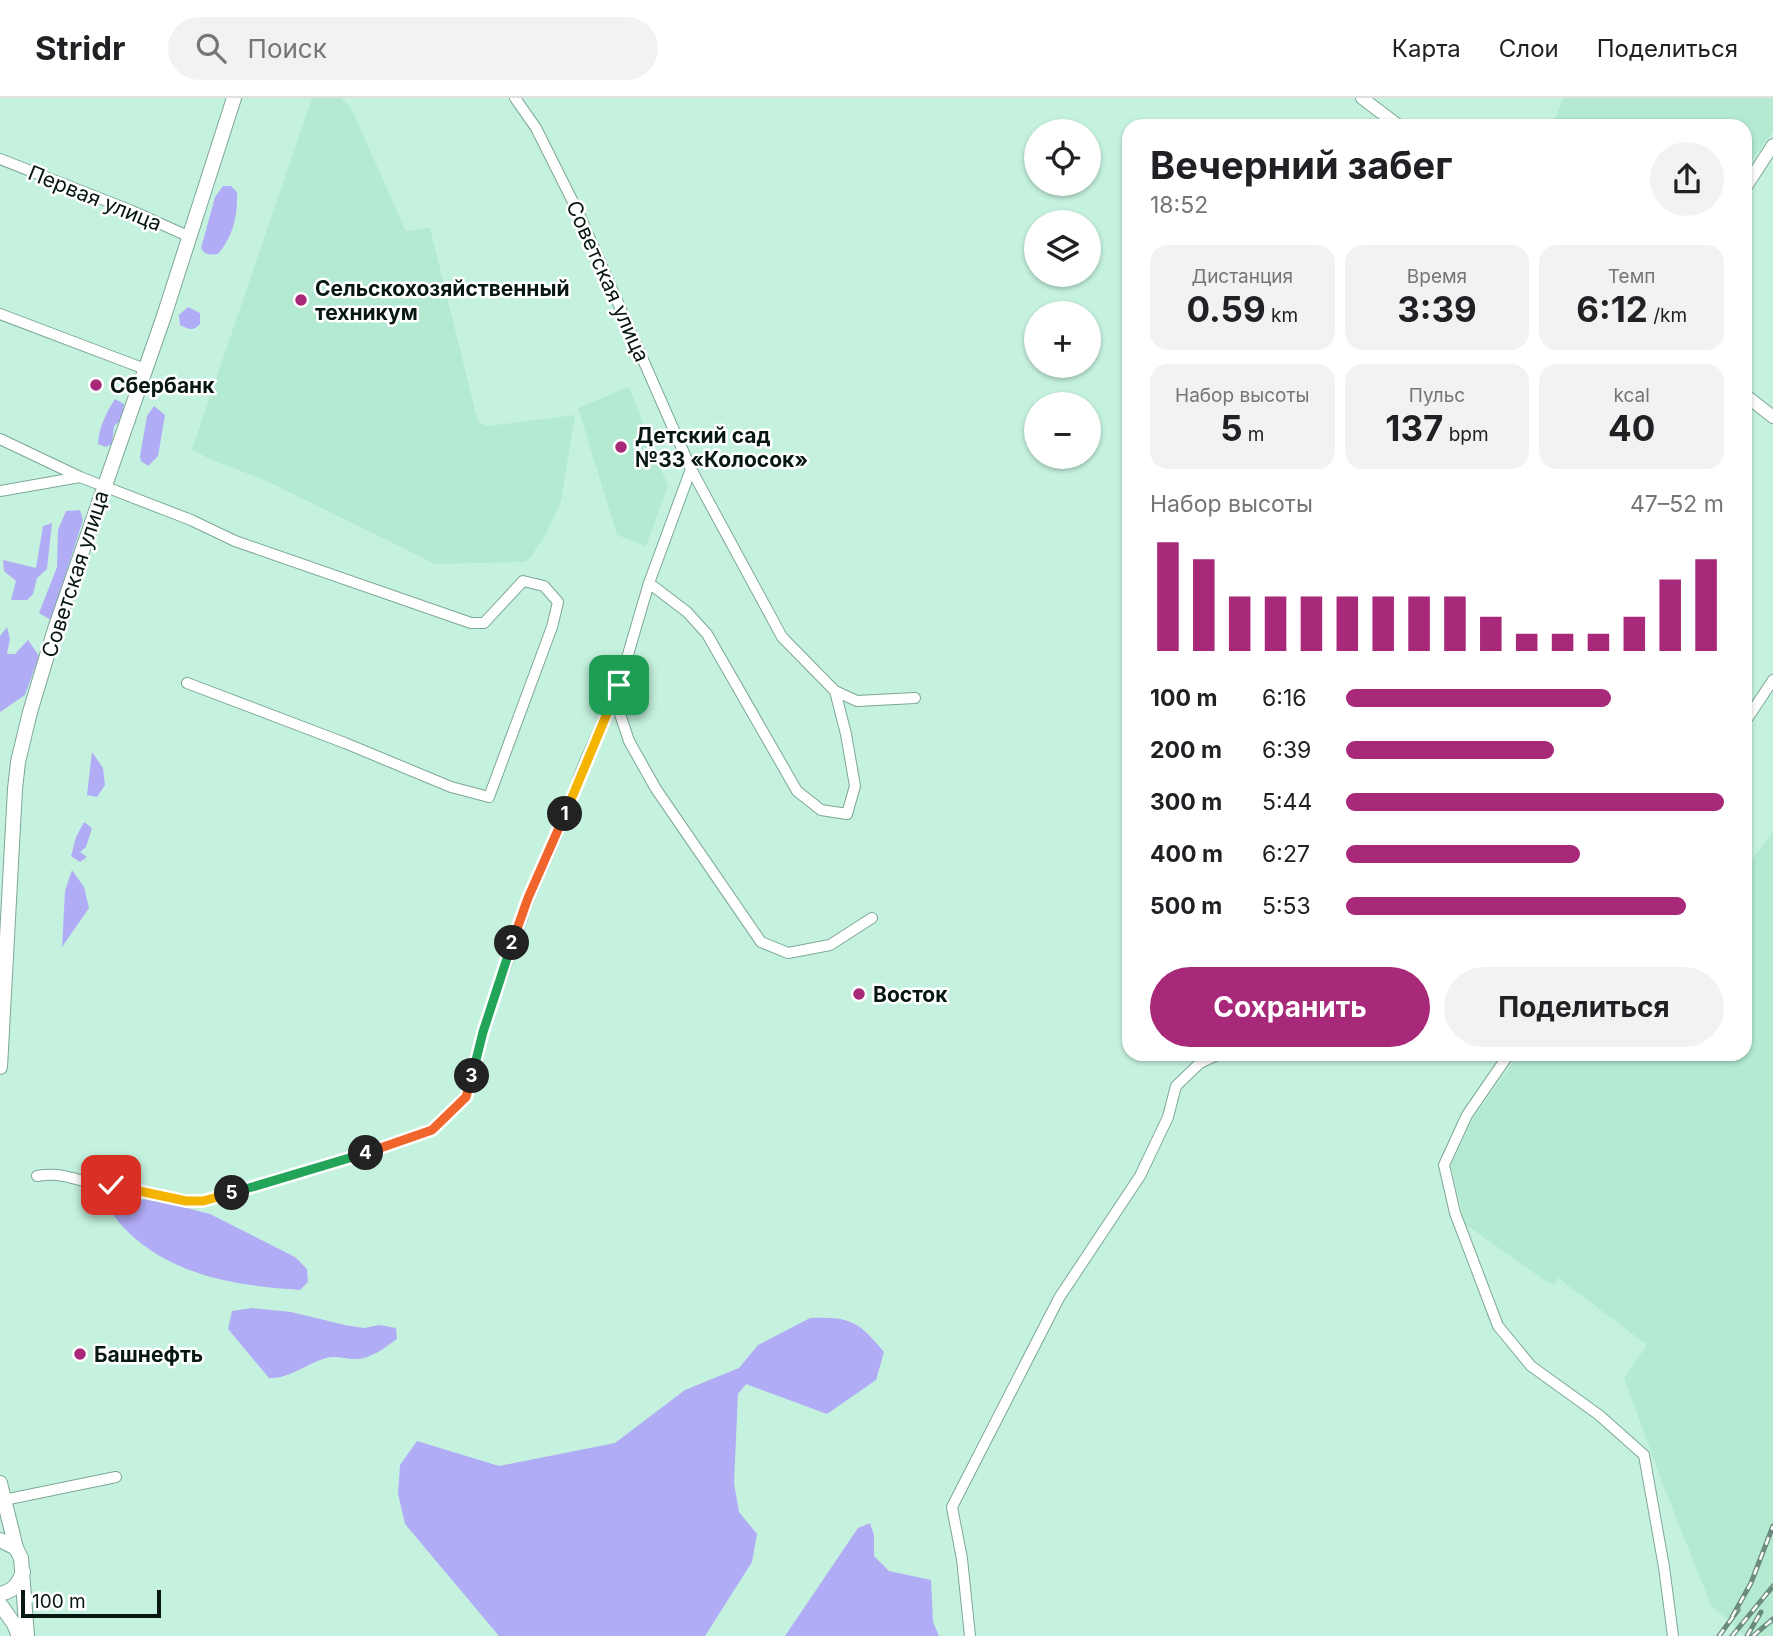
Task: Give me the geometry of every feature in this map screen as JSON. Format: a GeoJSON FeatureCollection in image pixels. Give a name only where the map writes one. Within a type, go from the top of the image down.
{"type":"FeatureCollection","features":[{"type":"Feature","properties":{"kind":"main road","name":"Советская улица"},"geometry":{"type":"LineString","coordinates":[[0,1067],[10,856],[19,762],[55,629],[190,237],[234,98]]}},
{"type":"Feature","properties":{"kind":"main road"},"geometry":{"type":"LineString","coordinates":[[0,1483],[16,1548],[21,1558],[27,1636]]}},
{"type":"Feature","properties":{"kind":"main road"},"geometry":{"type":"LineString","coordinates":[[0,1540],[16,1548]]}},
{"type":"Feature","properties":{"kind":"main road"},"geometry":{"type":"LineString","coordinates":[[0,1594],[13,1589],[19,1583],[23,1571]]}},
{"type":"Feature","properties":{"kind":"main road"},"geometry":{"type":"LineString","coordinates":[[0,1604],[19,1636]]}},
{"type":"Feature","properties":{"kind":"street","name":"Советская улица"},"geometry":{"type":"LineString","coordinates":[[515,98],[536,128],[579,214],[691,469],[782,637],[835,691]]}},
{"type":"Feature","properties":{"kind":"street"},"geometry":{"type":"LineString","coordinates":[[1362,98],[1390,119]]}},
{"type":"Feature","properties":{"kind":"street"},"geometry":{"type":"LineString","coordinates":[[1752,177],[1773,145]]}},
{"type":"Feature","properties":{"kind":"street","name":"Первая улица"},"geometry":{"type":"LineString","coordinates":[[0,159],[190,237]]}},
{"type":"Feature","properties":{"kind":"street"},"geometry":{"type":"LineString","coordinates":[[0,314],[145,369]]}},
{"type":"Feature","properties":{"kind":"street"},"geometry":{"type":"LineString","coordinates":[[1752,400],[1773,417]]}},
{"type":"Feature","properties":{"kind":"street"},"geometry":{"type":"LineString","coordinates":[[0,439],[80,477],[191,520],[235,541],[471,623],[484,623],[523,581],[544,586],[558,602],[489,797],[451,787],[187,683]]}},
{"type":"Feature","properties":{"kind":"street"},"geometry":{"type":"LineString","coordinates":[[37,1176],[55,1173],[186,1201],[203,1201],[347,1159],[432,1130],[466,1097],[483,1032],[528,898],[614,696],[649,583],[691,469]]}},
{"type":"Feature","properties":{"kind":"street"},"geometry":{"type":"LineString","coordinates":[[0,491],[80,477]]}},
{"type":"Feature","properties":{"kind":"street"},"geometry":{"type":"LineString","coordinates":[[649,583],[687,612],[707,634],[797,791],[821,810],[847,814],[855,786],[835,691]]}},
{"type":"Feature","properties":{"kind":"street"},"geometry":{"type":"LineString","coordinates":[[1752,712],[1773,680]]}},
{"type":"Feature","properties":{"kind":"street"},"geometry":{"type":"LineString","coordinates":[[835,691],[857,701],[915,698]]}},
{"type":"Feature","properties":{"kind":"street"},"geometry":{"type":"LineString","coordinates":[[614,696],[629,741],[656,789],[761,942],[788,953],[830,945],[872,918]]}},
{"type":"Feature","properties":{"kind":"street"},"geometry":{"type":"LineString","coordinates":[[970,1636],[962,1559],[952,1507],[1059,1298],[1140,1175],[1168,1117],[1176,1086],[1204,1061]]}},
{"type":"Feature","properties":{"kind":"street"},"geometry":{"type":"LineString","coordinates":[[1505,1061],[1467,1115],[1444,1165],[1455,1213],[1498,1326],[1531,1366],[1599,1415],[1644,1455],[1673,1636]]}},
{"type":"Feature","properties":{"kind":"street"},"geometry":{"type":"LineString","coordinates":[[4,1500],[117,1477]]}},
{"type":"Feature","properties":{"kind":"shaded area"},"geometry":{"type":"Polygon","coordinates":[[[312,98],[341,98],[351,108],[406,231],[430,228],[478,422],[488,426],[575,415],[561,501],[547,532],[530,558],[524,562],[435,564],[267,481],[207,458],[192,449],[312,98]]]}},
{"type":"Feature","properties":{"kind":"shaded area"},"geometry":{"type":"Polygon","coordinates":[[[1563,98],[1773,98],[1773,132],[1752,160],[1752,119],[1555,119],[1563,98]]]}},
{"type":"Feature","properties":{"kind":"shaded area"},"geometry":{"type":"Polygon","coordinates":[[[223,186],[231,186],[237,192],[237,209],[231,233],[223,247],[218,254],[208,254],[201,248],[215,197],[223,186]]]}},
{"type":"Feature","properties":{"kind":"shaded area"},"geometry":{"type":"Polygon","coordinates":[[[188,307],[200,313],[200,324],[193,329],[180,325],[179,315],[188,307]]]}},
{"type":"Feature","properties":{"kind":"shaded area","name":"Детский сад №33 «Колосок»"},"geometry":{"type":"Polygon","coordinates":[[[629,387],[668,486],[646,546],[617,535],[578,408],[629,387]]]}},
{"type":"Feature","properties":{"kind":"shaded area"},"geometry":{"type":"Polygon","coordinates":[[[115,399],[124,404],[122,419],[114,426],[112,444],[106,447],[98,444],[99,438],[104,420],[115,399]]]}},
{"type":"Feature","properties":{"kind":"shaded area"},"geometry":{"type":"Polygon","coordinates":[[[154,406],[165,415],[158,456],[148,466],[141,461],[140,456],[147,416],[154,406]]]}},
{"type":"Feature","properties":{"kind":"shaded area"},"geometry":{"type":"Polygon","coordinates":[[[80,510],[83,520],[51,620],[39,613],[57,567],[58,530],[66,511],[80,510]]]}},
{"type":"Feature","properties":{"kind":"shaded area"},"geometry":{"type":"Polygon","coordinates":[[[52,523],[47,569],[37,578],[33,594],[27,600],[11,600],[16,581],[4,571],[3,560],[36,568],[43,526],[52,523]]]}},
{"type":"Feature","properties":{"kind":"shaded area"},"geometry":{"type":"Polygon","coordinates":[[[7,627],[10,639],[7,654],[15,654],[28,640],[39,656],[25,695],[0,712],[0,636],[7,627]]]}},
{"type":"Feature","properties":{"kind":"shaded area"},"geometry":{"type":"Polygon","coordinates":[[[92,752],[103,768],[105,785],[97,797],[87,795],[92,752]]]}},
{"type":"Feature","properties":{"kind":"shaded area"},"geometry":{"type":"Polygon","coordinates":[[[84,822],[92,828],[86,847],[80,852],[87,857],[80,862],[71,856],[76,837],[84,822]]]}},
{"type":"Feature","properties":{"kind":"shaded area"},"geometry":{"type":"Polygon","coordinates":[[[1773,831],[1773,1636],[1745,1636],[1711,1605],[1624,1378],[1647,1345],[1558,1278],[1554,1284],[1547,1282],[1465,1224],[1451,1165],[1473,1118],[1514,1061],[1752,1061],[1752,860],[1773,831]]]}},
{"type":"Feature","properties":{"kind":"shaded area"},"geometry":{"type":"Polygon","coordinates":[[[72,870],[84,887],[89,908],[62,947],[65,891],[72,870]]]}},
{"type":"Feature","properties":{"kind":"shaded area"},"geometry":{"type":"Polygon","coordinates":[[[116,1197],[164,1202],[210,1214],[295,1257],[307,1269],[308,1282],[300,1290],[276,1288],[229,1281],[185,1268],[144,1246],[126,1230],[102,1200],[116,1197]]]}},
{"type":"Feature","properties":{"kind":"shaded area"},"geometry":{"type":"Polygon","coordinates":[[[252,1308],[291,1312],[364,1328],[379,1325],[396,1328],[397,1339],[368,1357],[326,1358],[291,1374],[269,1378],[228,1329],[232,1311],[252,1308]]]}},
{"type":"Feature","properties":{"kind":"shaded area"},"geometry":{"type":"Polygon","coordinates":[[[810,1318],[845,1320],[867,1333],[884,1352],[876,1380],[827,1414],[746,1384],[738,1394],[734,1483],[739,1512],[757,1534],[752,1562],[705,1636],[499,1636],[405,1524],[398,1494],[400,1465],[417,1441],[499,1466],[615,1443],[685,1390],[739,1368],[758,1345],[810,1318]]]}},
{"type":"Feature","properties":{"kind":"shaded area"},"geometry":{"type":"Polygon","coordinates":[[[870,1523],[874,1535],[874,1556],[889,1571],[931,1580],[933,1622],[939,1636],[785,1636],[858,1528],[870,1523]]]}},
{"type":"Feature","properties":{"kind":"railway"},"geometry":{"type":"LineString","coordinates":[[1732,1617],[1751,1583],[1773,1526]]}},
{"type":"Feature","properties":{"kind":"railway"},"geometry":{"type":"LineString","coordinates":[[1732,1636],[1773,1586]]}},
{"type":"Feature","properties":{"kind":"railway"},"geometry":{"type":"LineString","coordinates":[[1719,1636],[1738,1610]]}},
{"type":"Feature","properties":{"kind":"railway"},"geometry":{"type":"LineString","coordinates":[[1747,1636],[1761,1612]]}},
{"type":"Feature","properties":{"kind":"railway"},"geometry":{"type":"LineString","coordinates":[[1753,1636],[1773,1619]]}},
{"type":"Feature","properties":{"kind":"place","name":"Сельскохозяйственный техникум"},"geometry":{"type":"Point","coordinates":[301,300]}},
{"type":"Feature","properties":{"kind":"place","name":"Сбербанк"},"geometry":{"type":"Point","coordinates":[96,385]}},
{"type":"Feature","properties":{"kind":"place","name":"Детский сад №33 «Колосок»"},"geometry":{"type":"Point","coordinates":[621,447]}},
{"type":"Feature","properties":{"kind":"place","name":"Восток"},"geometry":{"type":"Point","coordinates":[859,994]}},
{"type":"Feature","properties":{"kind":"place","name":"Башнефть"},"geometry":{"type":"Point","coordinates":[80,1354]}},
{"type":"Feature","properties":{"kind":"route"},"geometry":{"type":"LineString","coordinates":[[111,1185],[186,1201],[203,1201],[376,1150],[432,1130],[450,1115],[466,1097],[483,1032],[528,898],[619,685]]}}]}
